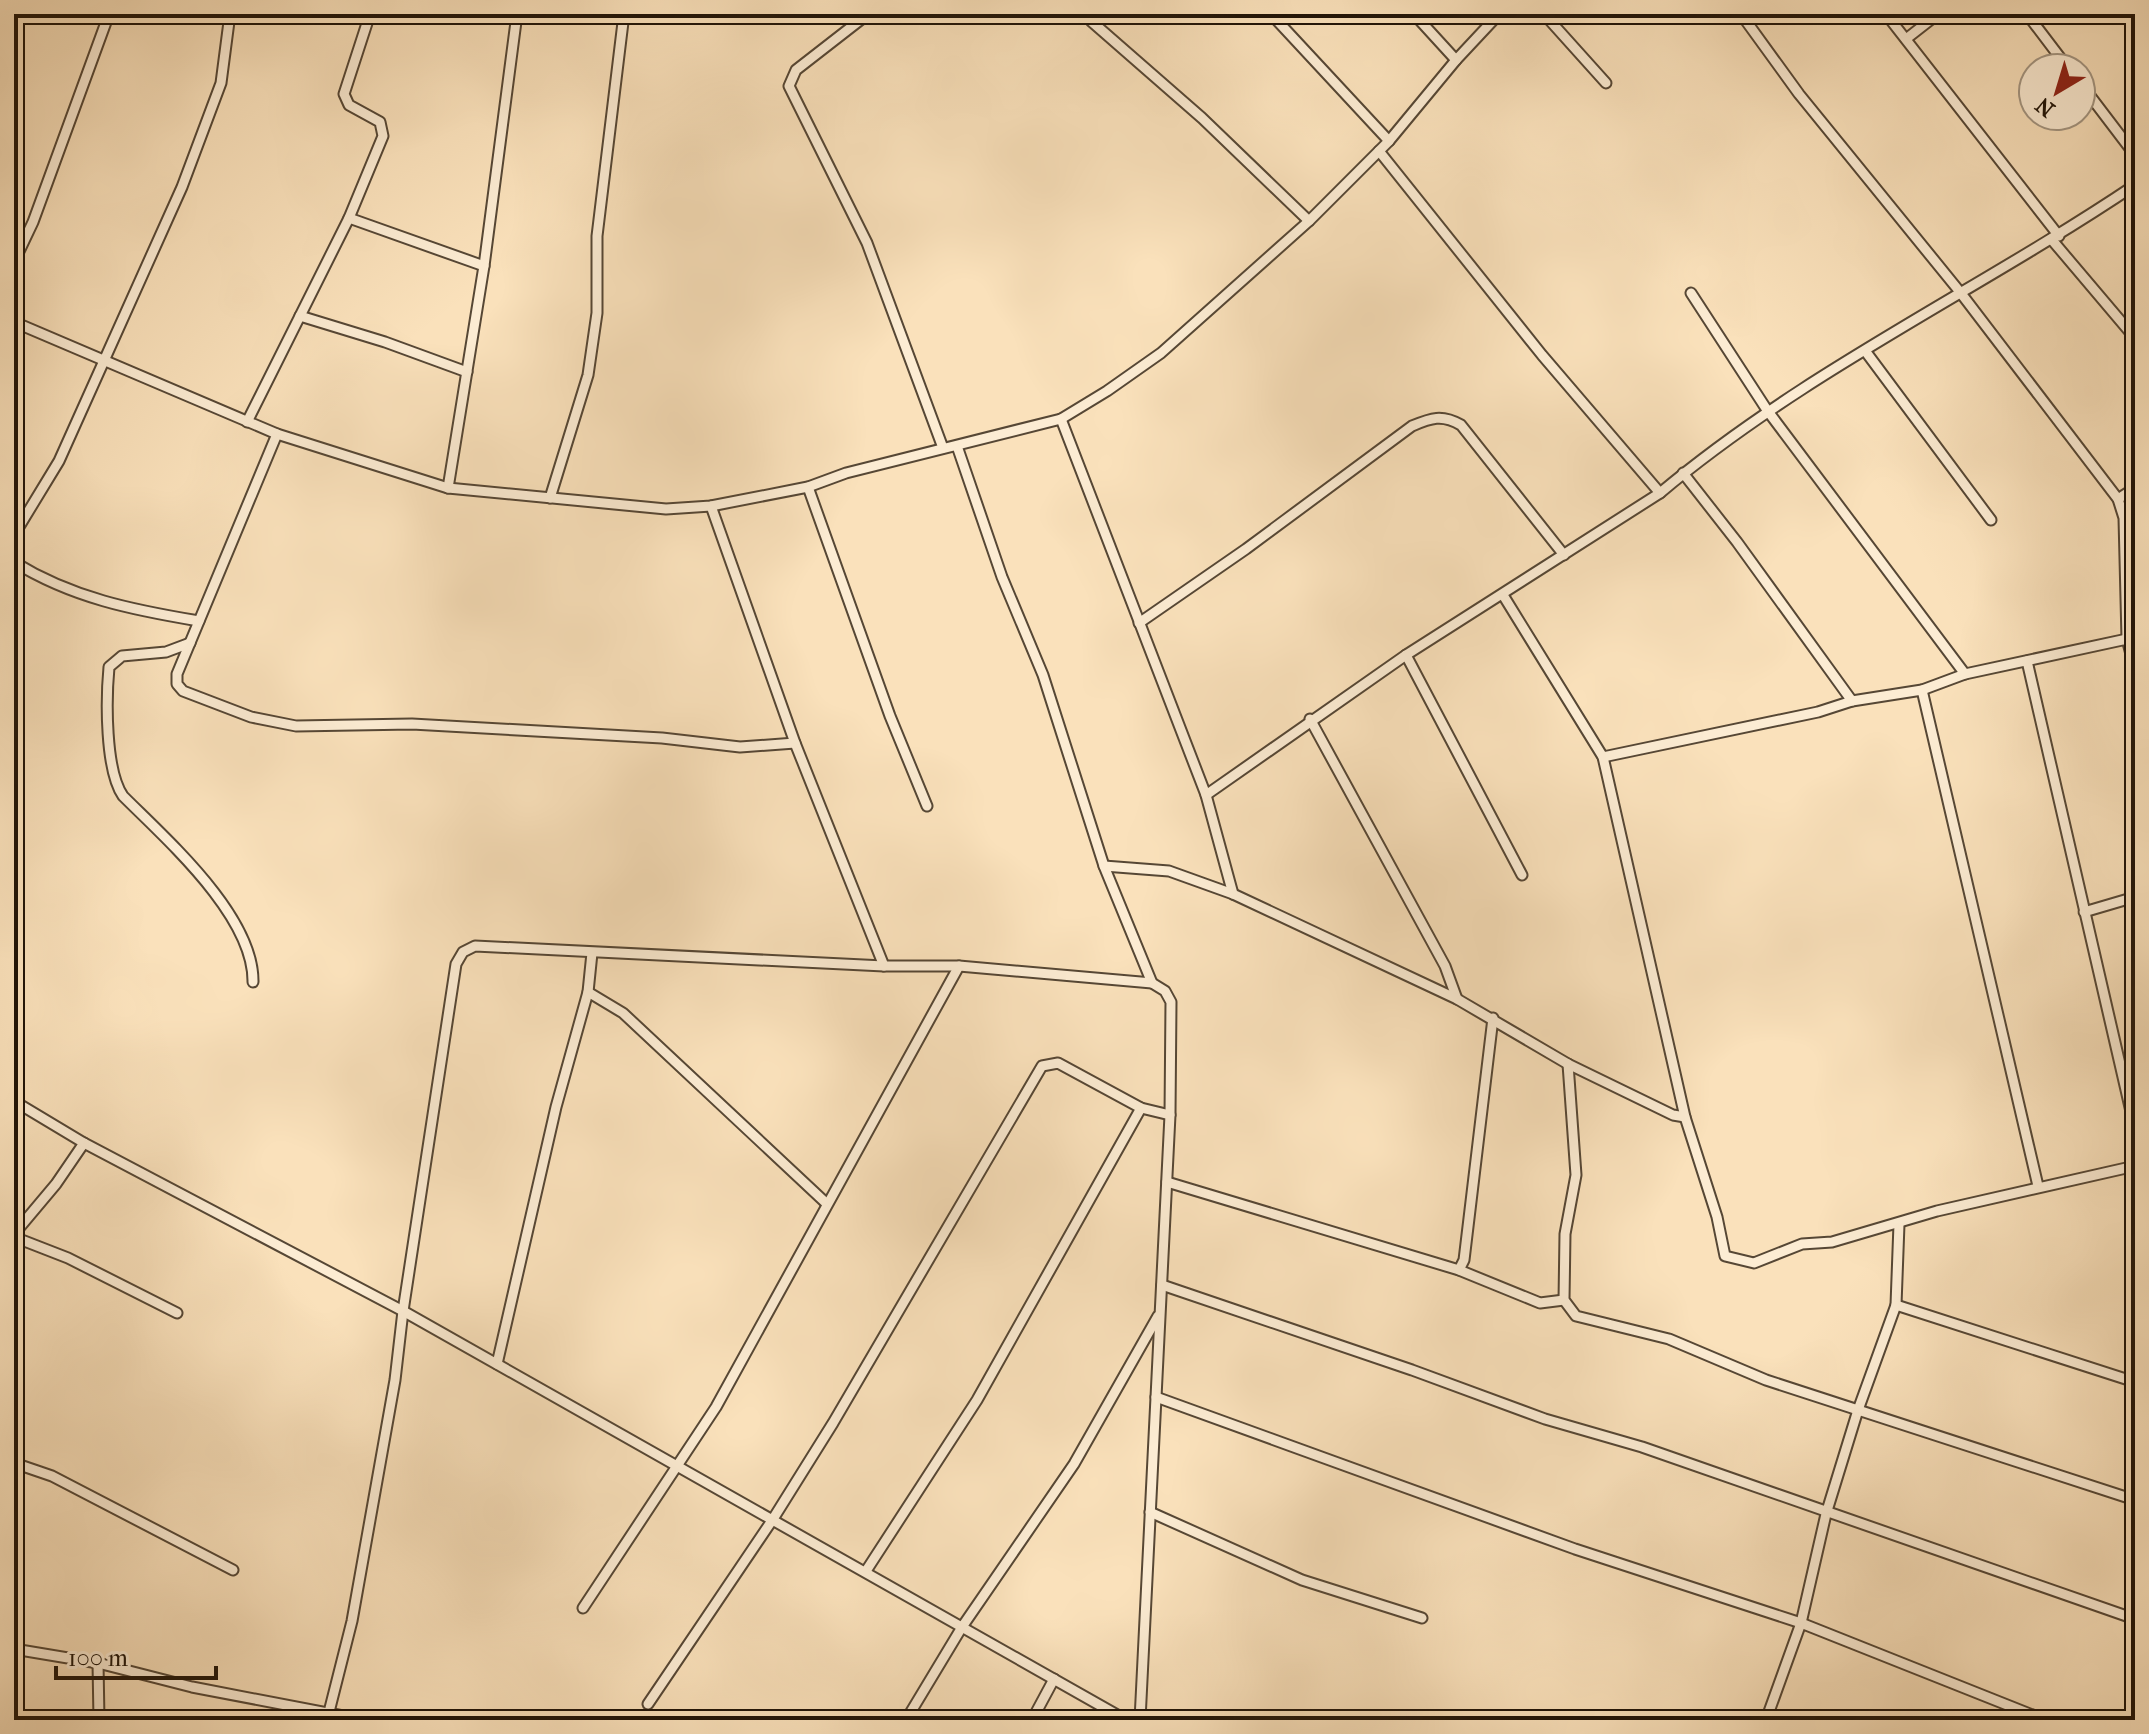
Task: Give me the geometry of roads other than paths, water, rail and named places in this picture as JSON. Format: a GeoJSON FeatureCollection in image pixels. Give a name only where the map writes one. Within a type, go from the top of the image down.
{"type":"FeatureCollection","features":[{"type":"Feature","properties":{"kind":"street"},"geometry":{"type":"LineString","coordinates":[[14,262],[33,222],[109,14]]}},
{"type":"Feature","properties":{"kind":"street"},"geometry":{"type":"LineString","coordinates":[[14,535],[59,461],[182,187],[221,83],[230,14]]}},
{"type":"Feature","properties":{"kind":"street"},"geometry":{"type":"LineString","coordinates":[[247,422],[349,218],[384,128],[380,122],[349,105],[344,94],[370,14]]}},
{"type":"Feature","properties":{"kind":"street"},"geometry":{"type":"LineString","coordinates":[[448,488],[484,266],[517,14]]}},
{"type":"Feature","properties":{"kind":"street"},"geometry":{"type":"LineString","coordinates":[[550,498],[588,375],[597,313],[597,236],[624,14]]}},
{"type":"Feature","properties":{"kind":"street"},"geometry":{"type":"LineString","coordinates":[[868,14],[796,70],[789,86],[867,243],[943,448]]}},
{"type":"Feature","properties":{"kind":"street"},"geometry":{"type":"LineString","coordinates":[[1271,14],[1389,141]]}},
{"type":"Feature","properties":{"kind":"street"},"geometry":{"type":"LineString","coordinates":[[1414,14],[1456,60]]}},
{"type":"Feature","properties":{"kind":"street"},"geometry":{"type":"LineString","coordinates":[[14,322],[103,363],[277,434],[448,488],[666,509],[711,506],[808,487],[943,448],[1061,419],[1161,353],[1309,221],[1389,141],[1499,14]]}},
{"type":"Feature","properties":{"kind":"street"},"geometry":{"type":"LineString","coordinates":[[1544,14],[1606,83]]}},
{"type":"Feature","properties":{"kind":"street"},"geometry":{"type":"LineString","coordinates":[[1741,14],[1799,94],[1960,292],[2118,499],[2124,518],[2127,639],[2135,670]]}},
{"type":"Feature","properties":{"kind":"street"},"geometry":{"type":"LineString","coordinates":[[1886,14],[2135,338]]}},
{"type":"Feature","properties":{"kind":"street"},"geometry":{"type":"LineString","coordinates":[[1906,39],[1938,14]]}},
{"type":"Feature","properties":{"kind":"street"},"geometry":{"type":"LineString","coordinates":[[2027,14],[2056,52]]}},
{"type":"Feature","properties":{"kind":"street"},"geometry":{"type":"LineString","coordinates":[[1091,21],[1202,118],[1309,221]]}},
{"type":"Feature","properties":{"kind":"street"},"geometry":{"type":"LineString","coordinates":[[2097,105],[2135,155]]}},
{"type":"Feature","properties":{"kind":"street"},"geometry":{"type":"LineString","coordinates":[[1379,151],[1542,355],[1660,493]]}},
{"type":"Feature","properties":{"kind":"street"},"geometry":{"type":"LineString","coordinates":[[1206,795],[1310,719],[1406,655],[1660,493],[1767,410],[1960,292],[2056,238],[2135,185]]}},
{"type":"Feature","properties":{"kind":"street"},"geometry":{"type":"LineString","coordinates":[[349,218],[484,266]]}},
{"type":"Feature","properties":{"kind":"street"},"geometry":{"type":"LineString","coordinates":[[1691,293],[1767,410],[1965,674]]}},
{"type":"Feature","properties":{"kind":"street"},"geometry":{"type":"LineString","coordinates":[[300,316],[467,372]]}},
{"type":"Feature","properties":{"kind":"street"},"geometry":{"type":"LineString","coordinates":[[1866,352],[1991,520]]}},
{"type":"Feature","properties":{"kind":"street"},"geometry":{"type":"LineString","coordinates":[[1139,623],[1246,549],[1412,426],[1431,418],[1447,417],[1461,425],[1564,555]]}},
{"type":"Feature","properties":{"kind":"street"},"geometry":{"type":"LineString","coordinates":[[1061,419],[1206,795],[1233,894]]}},
{"type":"Feature","properties":{"kind":"street"},"geometry":{"type":"LineString","coordinates":[[277,434],[177,674],[177,684],[183,691],[276,723],[531,730],[740,747],[795,743]]}},
{"type":"Feature","properties":{"kind":"street"},"geometry":{"type":"LineString","coordinates":[[957,446],[1002,577],[1043,675],[1104,866],[1152,983]]}},
{"type":"Feature","properties":{"kind":"street"},"geometry":{"type":"LineString","coordinates":[[1683,473],[1852,701]]}},
{"type":"Feature","properties":{"kind":"street"},"geometry":{"type":"LineString","coordinates":[[808,487],[890,716],[927,806]]}},
{"type":"Feature","properties":{"kind":"street"},"geometry":{"type":"LineString","coordinates":[[2118,499],[2135,488]]}},
{"type":"Feature","properties":{"kind":"street"},"geometry":{"type":"LineString","coordinates":[[711,506],[795,743],[884,966]]}},
{"type":"Feature","properties":{"kind":"street"},"geometry":{"type":"LineString","coordinates":[[14,562],[42,580],[86,598],[199,621]]}},
{"type":"Feature","properties":{"kind":"street"},"geometry":{"type":"LineString","coordinates":[[1503,595],[1603,757],[1685,1117],[1717,1217],[1725,1256],[1754,1263],[1802,1244],[1832,1242],[1937,1211],[2135,1166]]}},
{"type":"Feature","properties":{"kind":"street"},"geometry":{"type":"LineString","coordinates":[[1603,757],[1818,712],[1852,701],[1922,690],[1965,674],[2127,639]]}},
{"type":"Feature","properties":{"kind":"street"},"geometry":{"type":"LineString","coordinates":[[190,643],[166,652],[122,656],[109,667],[111,768],[123,796],[203,880],[240,932],[253,965],[253,982]]}},
{"type":"Feature","properties":{"kind":"street"},"geometry":{"type":"LineString","coordinates":[[1406,655],[1522,875]]}},
{"type":"Feature","properties":{"kind":"street"},"geometry":{"type":"LineString","coordinates":[[2027,661],[2135,1129]]}},
{"type":"Feature","properties":{"kind":"street"},"geometry":{"type":"LineString","coordinates":[[1922,690],[2038,1186]]}},
{"type":"Feature","properties":{"kind":"street"},"geometry":{"type":"LineString","coordinates":[[1310,719],[1445,966],[1457,999]]}},
{"type":"Feature","properties":{"kind":"street"},"geometry":{"type":"LineString","coordinates":[[1104,866],[1169,871],[1233,894],[1457,999],[1568,1064],[1673,1115],[1685,1117]]}},
{"type":"Feature","properties":{"kind":"street"},"geometry":{"type":"LineString","coordinates":[[2084,912],[2135,897]]}},
{"type":"Feature","properties":{"kind":"street"},"geometry":{"type":"LineString","coordinates":[[329,1712],[352,1621],[395,1380],[456,964],[463,952],[475,946],[884,966],[959,966],[1152,983],[1165,991],[1171,1002],[1170,1115],[1140,1720]]}},
{"type":"Feature","properties":{"kind":"street"},"geometry":{"type":"LineString","coordinates":[[497,1364],[556,1107],[588,992],[592,953]]}},
{"type":"Feature","properties":{"kind":"street"},"geometry":{"type":"LineString","coordinates":[[583,1608],[716,1407],[959,966]]}},
{"type":"Feature","properties":{"kind":"street"},"geometry":{"type":"LineString","coordinates":[[588,992],[623,1013],[826,1203]]}},
{"type":"Feature","properties":{"kind":"street"},"geometry":{"type":"LineString","coordinates":[[1459,1270],[1464,1260],[1493,1018]]}},
{"type":"Feature","properties":{"kind":"street"},"geometry":{"type":"LineString","coordinates":[[648,1704],[773,1519],[920,1277],[1042,1066],[1058,1063],[1141,1108],[1170,1115]]}},
{"type":"Feature","properties":{"kind":"street"},"geometry":{"type":"LineString","coordinates":[[1568,1064],[1576,1175],[1565,1234],[1564,1300],[1576,1316],[1669,1339],[1766,1380],[2135,1500]]}},
{"type":"Feature","properties":{"kind":"street"},"geometry":{"type":"LineString","coordinates":[[14,1101],[84,1143],[403,1311],[1126,1720]]}},
{"type":"Feature","properties":{"kind":"street"},"geometry":{"type":"LineString","coordinates":[[866,1571],[977,1400],[1141,1108]]}},
{"type":"Feature","properties":{"kind":"street"},"geometry":{"type":"LineString","coordinates":[[84,1143],[56,1184],[14,1235],[68,1258],[177,1313]]}},
{"type":"Feature","properties":{"kind":"street"},"geometry":{"type":"LineString","coordinates":[[1167,1182],[1459,1270],[1540,1303],[1564,1300]]}},
{"type":"Feature","properties":{"kind":"street"},"geometry":{"type":"LineString","coordinates":[[1766,1720],[1801,1623],[1826,1514],[1858,1410],[1896,1305],[1899,1224]]}},
{"type":"Feature","properties":{"kind":"street"},"geometry":{"type":"LineString","coordinates":[[1162,1285],[1545,1419],[1642,1447],[1826,1514],[2135,1619]]}},
{"type":"Feature","properties":{"kind":"street"},"geometry":{"type":"LineString","coordinates":[[1896,1305],[2135,1382]]}},
{"type":"Feature","properties":{"kind":"street"},"geometry":{"type":"LineString","coordinates":[[906,1720],[962,1627],[1074,1464],[1160,1311]]}},
{"type":"Feature","properties":{"kind":"street"},"geometry":{"type":"LineString","coordinates":[[1156,1397],[1575,1549],[1801,1623],[2045,1720]]}},
{"type":"Feature","properties":{"kind":"street"},"geometry":{"type":"LineString","coordinates":[[14,1463],[52,1476],[233,1570]]}},
{"type":"Feature","properties":{"kind":"street"},"geometry":{"type":"LineString","coordinates":[[1150,1512],[1302,1580],[1422,1618]]}},
{"type":"Feature","properties":{"kind":"street"},"geometry":{"type":"LineString","coordinates":[[14,1649],[98,1663],[192,1687],[364,1720]]}},
{"type":"Feature","properties":{"kind":"street"},"geometry":{"type":"LineString","coordinates":[[98,1663],[99,1720]]}},
{"type":"Feature","properties":{"kind":"street"},"geometry":{"type":"LineString","coordinates":[[1032,1720],[1054,1679]]}}]}
